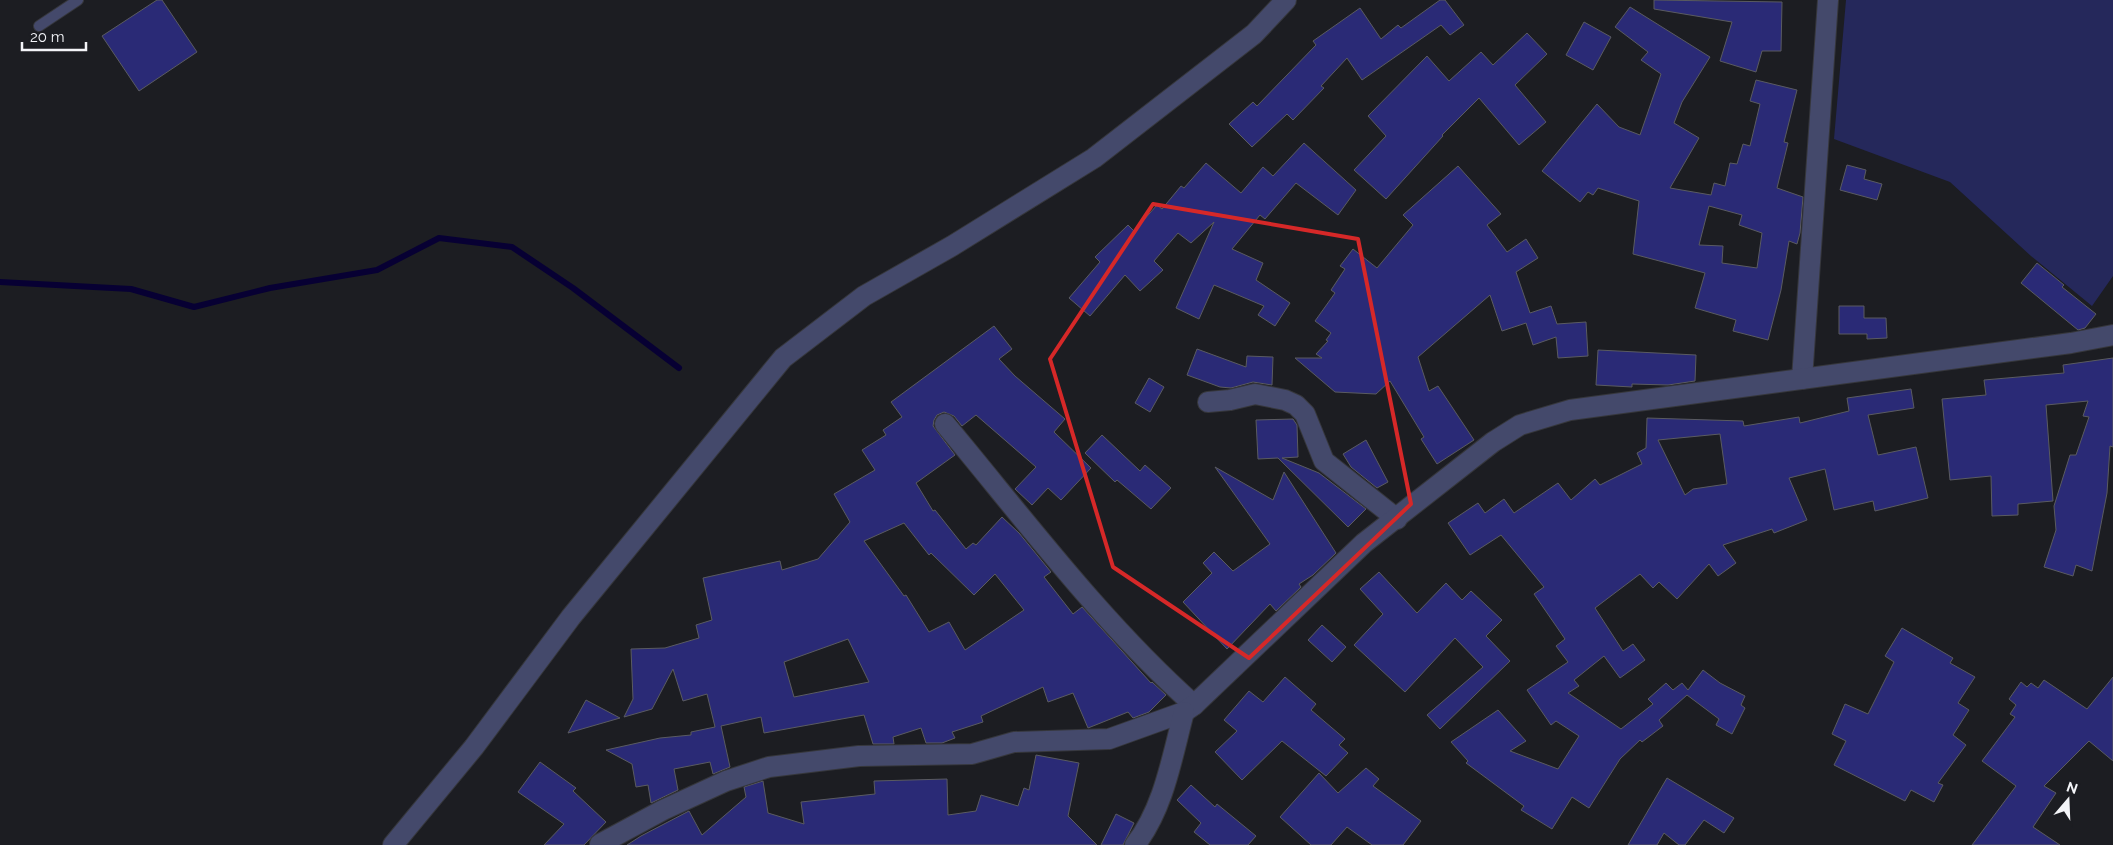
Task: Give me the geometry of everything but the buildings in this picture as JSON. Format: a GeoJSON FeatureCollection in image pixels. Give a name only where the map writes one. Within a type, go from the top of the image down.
{"type":"FeatureCollection","features":[{"type":"Feature","properties":{"kind":"street"},"geometry":{"type":"LineString","coordinates":[[393,845],[474,747],[571,617],[783,358],[864,296],[952,246],[1094,158],[1254,34],[1286,0]]}},
{"type":"Feature","properties":{"kind":"street"},"geometry":{"type":"LineString","coordinates":[[1802,379],[1828,0]]}},
{"type":"Feature","properties":{"kind":"street"},"geometry":{"type":"LineString","coordinates":[[600,844],[663,810],[726,781],[769,767],[858,756],[972,754],[1014,742],[1109,739],[1189,708],[1364,544],[1494,442],[1520,425],[1570,410],[2071,343],[2113,334]]}},
{"type":"Feature","properties":{"kind":"street"},"geometry":{"type":"LineString","coordinates":[[1208,402],[1230,400],[1255,394],[1285,400],[1296,405],[1305,414],[1324,461],[1396,518]]}},
{"type":"Feature","properties":{"kind":"street"},"geometry":{"type":"LineString","coordinates":[[946,424],[1096,605],[1178,690],[1189,708],[1165,785],[1145,832],[1135,845]]}},
{"type":"Feature","properties":{"kind":"lane"},"geometry":{"type":"LineString","coordinates":[[39,26],[78,0]]}},
{"type":"Feature","properties":{"kind":"highlighted area"},"geometry":{"type":"Polygon","coordinates":[[[1153,204],[1358,239],[1411,504],[1249,658],[1113,567],[1050,359],[1153,204]]]}},
{"type":"Feature","properties":{"kind":"shaded area"},"geometry":{"type":"Polygon","coordinates":[[[1846,0],[2113,0],[2113,276],[2092,306],[2031,256],[1950,182],[1834,139],[1846,0]]]}},
{"type":"Feature","properties":{"kind":"waterway"},"geometry":{"type":"LineString","coordinates":[[0,282],[131,289],[194,307],[270,288],[377,270],[439,238],[512,247],[573,288],[679,368]]}}]}
